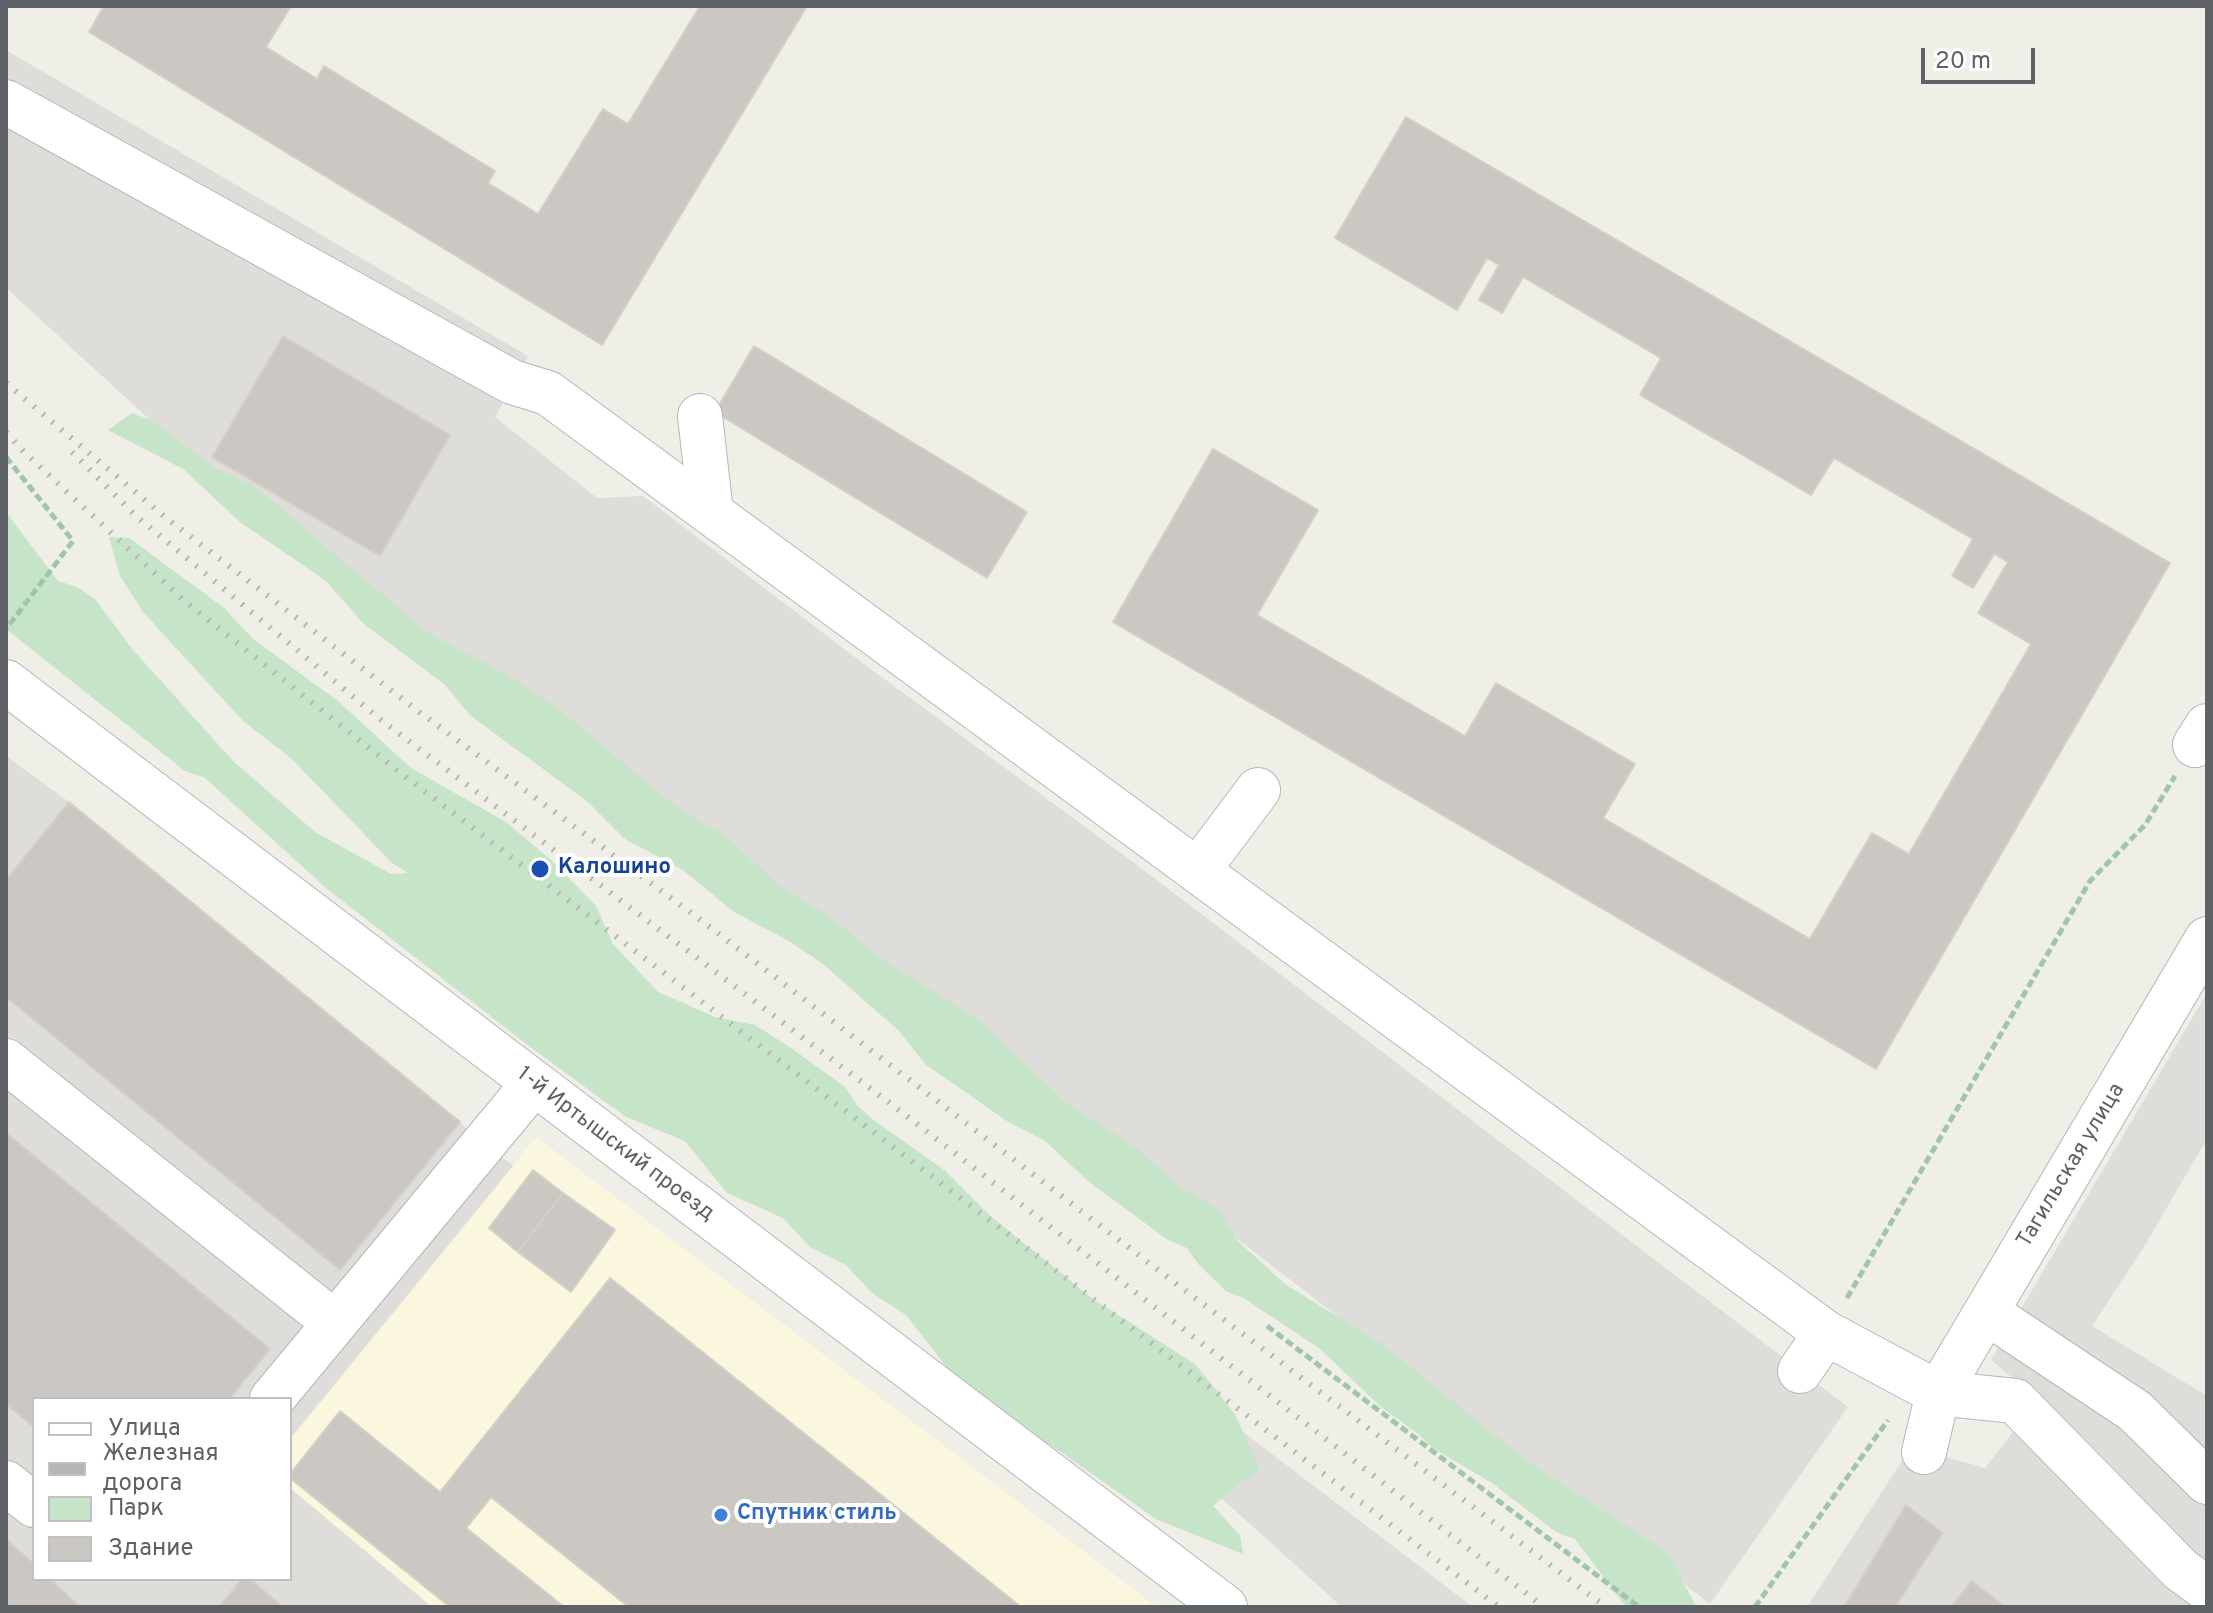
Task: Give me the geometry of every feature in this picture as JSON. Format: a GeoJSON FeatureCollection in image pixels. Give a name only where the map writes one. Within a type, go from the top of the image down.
{"type":"FeatureCollection","features":[{"type":"Feature","properties":{"kind":"street"},"geometry":{"type":"LineString","coordinates":[[6,102],[512,382],[557,379],[711,513],[1826,1333],[1938,1393],[2015,1401],[2181,1570],[2207,1589]]}},
{"type":"Feature","properties":{"kind":"street"},"geometry":{"type":"LineString","coordinates":[[700,416],[711,513]]}},
{"type":"Feature","properties":{"kind":"street","name":"1-й Иртышский проезд"},"geometry":{"type":"LineString","coordinates":[[6,682],[1225,1607]]}},
{"type":"Feature","properties":{"kind":"street"},"geometry":{"type":"LineString","coordinates":[[1198,870],[1258,790]]}},
{"type":"Feature","properties":{"kind":"street","name":"Тагильская улица"},"geometry":{"type":"LineString","coordinates":[[1924,1452],[1938,1393],[2207,939]]}},
{"type":"Feature","properties":{"kind":"street"},"geometry":{"type":"LineString","coordinates":[[6,1061],[335,1323]]}},
{"type":"Feature","properties":{"kind":"street"},"geometry":{"type":"LineString","coordinates":[[274,1397],[534,1083]]}},
{"type":"Feature","properties":{"kind":"street"},"geometry":{"type":"LineString","coordinates":[[1986,1312],[2135,1411],[2207,1482]]}},
{"type":"Feature","properties":{"kind":"street"},"geometry":{"type":"LineString","coordinates":[[1800,1371],[1826,1333]]}},
{"type":"Feature","properties":{"kind":"street"},"geometry":{"type":"LineString","coordinates":[[6,1483],[32,1503]]}},
{"type":"Feature","properties":{"kind":"path"},"geometry":{"type":"LineString","coordinates":[[6,457],[73,541],[6,629]]}},
{"type":"Feature","properties":{"kind":"path"},"geometry":{"type":"LineString","coordinates":[[1826,1333],[2090,881],[2145,825],[2201,736]]}},
{"type":"Feature","properties":{"kind":"path"},"geometry":{"type":"LineString","coordinates":[[1267,1326],[1639,1607]]}},
{"type":"Feature","properties":{"kind":"path"},"geometry":{"type":"LineString","coordinates":[[1755,1607],[1892,1414],[1938,1393]]}},
{"type":"Feature","properties":{"kind":"shaded area"},"geometry":{"type":"Polygon","coordinates":[[[6,50],[528,356],[495,417],[597,498],[643,496],[1137,865],[1848,1407],[1710,1604],[998,1054],[232,495],[6,288],[6,50]]]}},
{"type":"Feature","properties":{"kind":"shaded area"},"geometry":{"type":"Polygon","coordinates":[[[6,756],[69,802],[513,1166],[292,1437],[292,1397],[32,1397],[32,1581],[292,1581],[292,1490],[432,1607],[6,1607],[6,756]]]}},
{"type":"Feature","properties":{"kind":"shaded area"},"geometry":{"type":"Polygon","coordinates":[[[2207,993],[2207,1139],[2142,1250],[2092,1326],[2207,1396],[2207,1570],[2047,1406],[1991,1360],[2207,993]]]}},
{"type":"Feature","properties":{"kind":"shaded area"},"geometry":{"type":"Polygon","coordinates":[[[536,1137],[1157,1607],[432,1607],[292,1490],[292,1437],[536,1137]]]}},
{"type":"Feature","properties":{"kind":"shaded area"},"geometry":{"type":"Polygon","coordinates":[[[1222,1416],[1473,1607],[1342,1607],[1179,1460],[1222,1416]]]}},
{"type":"Feature","properties":{"kind":"shaded area"},"geometry":{"type":"Polygon","coordinates":[[[2019,1424],[2199,1607],[1807,1607],[1911,1447],[1985,1468],[2019,1424]]]}},
{"type":"Feature","properties":{"kind":"green space"},"geometry":{"type":"Polygon","coordinates":[[[132,413],[151,420],[217,469],[254,486],[428,633],[507,675],[559,709],[664,797],[701,823],[720,831],[780,886],[831,918],[880,958],[978,1019],[1066,1103],[1135,1147],[1181,1188],[1217,1208],[1238,1241],[1285,1284],[1383,1345],[1523,1458],[1669,1554],[1696,1607],[1626,1607],[1575,1539],[1556,1532],[1492,1483],[1433,1448],[1382,1408],[1319,1348],[1245,1299],[1226,1291],[1199,1265],[1187,1248],[1168,1240],[1088,1181],[1045,1141],[1007,1121],[925,1064],[899,1031],[823,964],[789,941],[734,912],[683,870],[625,839],[588,802],[471,716],[444,684],[364,624],[326,581],[240,522],[183,469],[108,430],[132,413]]]}},
{"type":"Feature","properties":{"kind":"green space"},"geometry":{"type":"Polygon","coordinates":[[[6,512],[58,581],[77,587],[95,599],[133,650],[233,761],[315,832],[391,874],[408,873],[391,862],[292,759],[243,721],[143,612],[120,576],[109,537],[129,538],[223,607],[253,639],[338,701],[411,768],[506,822],[551,860],[596,906],[613,944],[658,992],[715,1017],[755,1025],[794,1050],[845,1087],[857,1105],[872,1119],[943,1169],[988,1214],[1093,1299],[1195,1364],[1235,1414],[1260,1471],[1243,1480],[1213,1506],[1240,1535],[1243,1554],[1156,1519],[1058,1450],[970,1397],[906,1315],[872,1293],[846,1265],[810,1247],[783,1218],[727,1193],[685,1141],[626,1117],[529,1046],[326,888],[205,778],[185,771],[6,629],[6,512]]]}},
{"type":"Feature","properties":{"kind":"building"},"geometry":{"type":"Polygon","coordinates":[[[104,6],[291,6],[266,47],[317,79],[324,66],[495,171],[488,183],[538,214],[603,109],[628,124],[700,6],[807,6],[602,345],[89,32],[104,6]]]}},
{"type":"Feature","properties":{"kind":"building"},"geometry":{"type":"Polygon","coordinates":[[[1406,117],[2170,563],[1876,1069],[1113,622],[1213,449],[1318,510],[1257,615],[1465,736],[1496,683],[1635,764],[1603,818],[1810,939],[1872,833],[1909,854],[2031,644],[1978,613],[2008,562],[1994,554],[1973,588],[1952,576],[1973,539],[1834,458],[1811,495],[1640,395],[1661,358],[1523,277],[1502,313],[1479,300],[1499,265],[1487,258],[1457,310],[1335,238],[1406,117]]]}},
{"type":"Feature","properties":{"kind":"building"},"geometry":{"type":"Polygon","coordinates":[[[283,336],[450,435],[380,556],[212,457],[283,336]]]}},
{"type":"Feature","properties":{"kind":"building"},"geometry":{"type":"Polygon","coordinates":[[[754,346],[1027,512],[987,578],[715,412],[754,346]]]}},
{"type":"Feature","properties":{"kind":"building"},"geometry":{"type":"Polygon","coordinates":[[[69,802],[460,1122],[340,1270],[6,997],[6,880],[69,802]]]}},
{"type":"Feature","properties":{"kind":"building"},"geometry":{"type":"Polygon","coordinates":[[[6,1133],[270,1349],[231,1397],[32,1397],[32,1425],[6,1404],[6,1133]]]}},
{"type":"Feature","properties":{"kind":"building"},"geometry":{"type":"Polygon","coordinates":[[[533,1170],[563,1193],[518,1252],[489,1228],[533,1170]]]}},
{"type":"Feature","properties":{"kind":"building"},"geometry":{"type":"Polygon","coordinates":[[[563,1193],[615,1230],[571,1292],[518,1252],[563,1193]]]}},
{"type":"Feature","properties":{"kind":"building"},"geometry":{"type":"Polygon","coordinates":[[[610,1278],[1021,1607],[629,1607],[491,1497],[466,1528],[564,1607],[450,1607],[292,1480],[292,1471],[340,1411],[440,1492],[610,1278]]]}},
{"type":"Feature","properties":{"kind":"building"},"geometry":{"type":"Polygon","coordinates":[[[1906,1505],[1943,1533],[1895,1607],[1844,1607],[1906,1505]]]}},
{"type":"Feature","properties":{"kind":"building"},"geometry":{"type":"Polygon","coordinates":[[[6,1539],[32,1562],[32,1581],[52,1581],[80,1607],[6,1607],[6,1539]]]}},
{"type":"Feature","properties":{"kind":"building"},"geometry":{"type":"Polygon","coordinates":[[[240,1581],[252,1581],[283,1607],[219,1607],[240,1581]]]}},
{"type":"Feature","properties":{"kind":"building"},"geometry":{"type":"Polygon","coordinates":[[[1972,1581],[2005,1607],[1951,1607],[1972,1581]]]}},
{"type":"Feature","properties":{"kind":"railway"},"geometry":{"type":"LineString","coordinates":[[6,383],[165,517],[422,714],[694,915],[1606,1607]]}},
{"type":"Feature","properties":{"kind":"railway"},"geometry":{"type":"LineString","coordinates":[[6,432],[187,603],[398,771],[1499,1607]]}},
{"type":"Feature","properties":{"kind":"railway"},"geometry":{"type":"LineString","coordinates":[[72,452],[135,515],[381,720],[891,1104],[1544,1607]]}},
{"type":"Feature","properties":{"kind":"place","name":"Калошино"},"geometry":{"type":"Point","coordinates":[540,869]}},
{"type":"Feature","properties":{"kind":"place","name":"Спутник стиль"},"geometry":{"type":"Point","coordinates":[721,1515]}}]}
